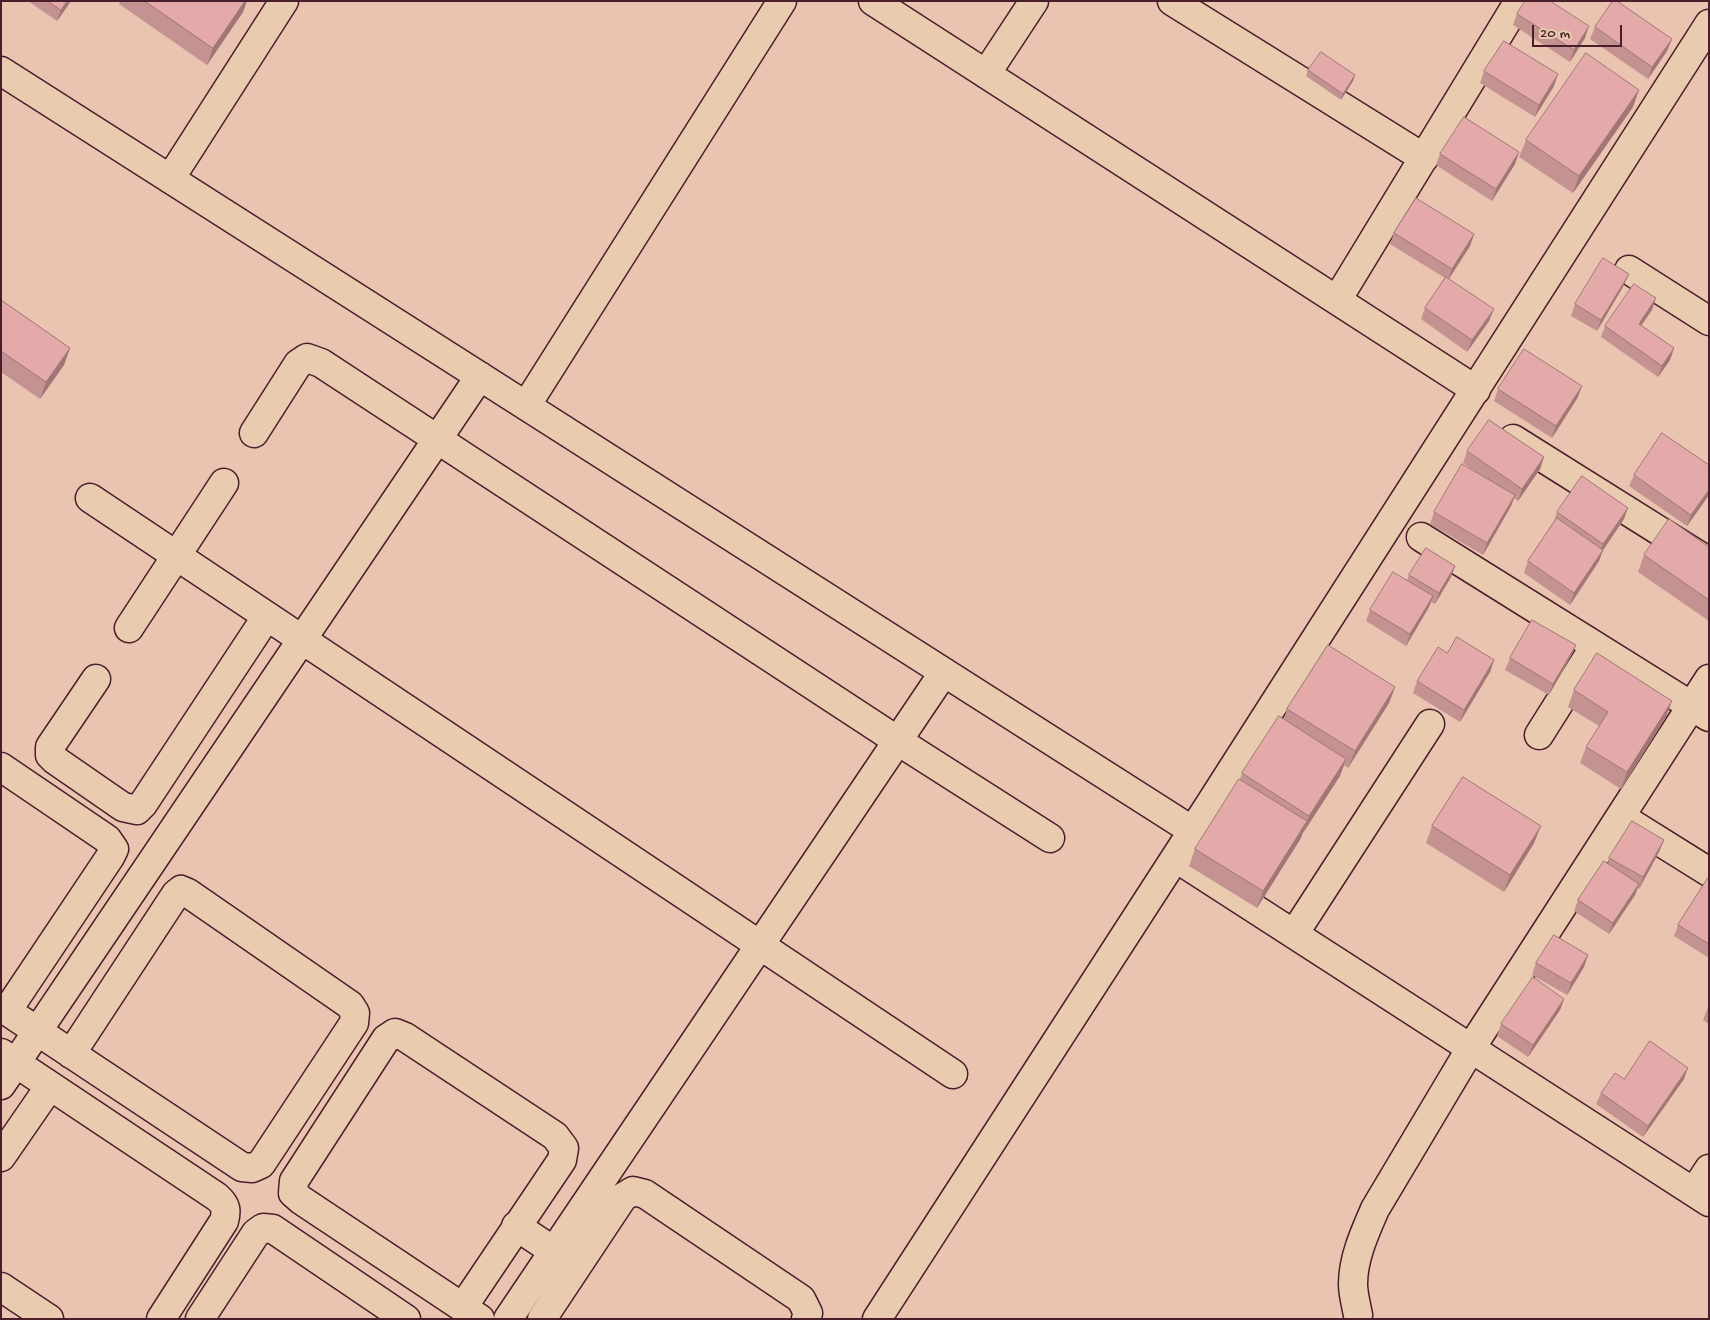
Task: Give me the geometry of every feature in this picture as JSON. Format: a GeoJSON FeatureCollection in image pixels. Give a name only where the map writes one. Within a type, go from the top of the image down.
{"type":"FeatureCollection","features":[{"type":"Feature","properties":{"kind":"street"},"geometry":{"type":"LineString","coordinates":[[170,179],[284,1]]}},
{"type":"Feature","properties":{"kind":"street"},"geometry":{"type":"LineString","coordinates":[[526,406],[782,1]]}},
{"type":"Feature","properties":{"kind":"street"},"geometry":{"type":"LineString","coordinates":[[873,1],[1476,390]]}},
{"type":"Feature","properties":{"kind":"street"},"geometry":{"type":"LineString","coordinates":[[986,74],[1034,1]]}},
{"type":"Feature","properties":{"kind":"street"},"geometry":{"type":"LineString","coordinates":[[1172,1],[1424,158]]}},
{"type":"Feature","properties":{"kind":"street"},"geometry":{"type":"LineString","coordinates":[[1336,300],[1519,1]]}},
{"type":"Feature","properties":{"kind":"street"},"geometry":{"type":"LineString","coordinates":[[877,1319],[1176,858],[1709,24]]}},
{"type":"Feature","properties":{"kind":"street"},"geometry":{"type":"LineString","coordinates":[[1,71],[1193,831]]}},
{"type":"Feature","properties":{"kind":"street"},"geometry":{"type":"LineString","coordinates":[[1629,270],[1709,321]]}},
{"type":"Feature","properties":{"kind":"street"},"geometry":{"type":"LineString","coordinates":[[254,433],[298,364],[307,358],[321,363],[898,741],[1050,838]]}},
{"type":"Feature","properties":{"kind":"street"},"geometry":{"type":"LineString","coordinates":[[1,1085],[9,1058],[37,1032],[480,376]]}},
{"type":"Feature","properties":{"kind":"street"},"geometry":{"type":"LineString","coordinates":[[1496,428],[1709,562]]}},
{"type":"Feature","properties":{"kind":"street"},"geometry":{"type":"LineString","coordinates":[[129,628],[224,482]]}},
{"type":"Feature","properties":{"kind":"street"},"geometry":{"type":"LineString","coordinates":[[90,498],[953,1074]]}},
{"type":"Feature","properties":{"kind":"street"},"geometry":{"type":"LineString","coordinates":[[1421,537],[1700,712]]}},
{"type":"Feature","properties":{"kind":"street"},"geometry":{"type":"LineString","coordinates":[[96,679],[50,747],[50,755],[123,807],[137,810],[143,804],[267,616]]}},
{"type":"Feature","properties":{"kind":"street"},"geometry":{"type":"LineString","coordinates":[[1539,734],[1595,646]]}},
{"type":"Feature","properties":{"kind":"street"},"geometry":{"type":"LineString","coordinates":[[508,1319],[944,672]]}},
{"type":"Feature","properties":{"kind":"street"},"geometry":{"type":"LineString","coordinates":[[1358,1315],[1352,1285],[1354,1268],[1375,1208],[1471,1048],[1620,816],[1700,712],[1709,680]]}},
{"type":"Feature","properties":{"kind":"street"},"geometry":{"type":"LineString","coordinates":[[1294,934],[1430,724]]}},
{"type":"Feature","properties":{"kind":"street"},"geometry":{"type":"LineString","coordinates":[[1,767],[107,839],[114,849],[63,927],[4,1009],[37,1032],[242,1167],[252,1168],[261,1164],[354,1023],[355,1013],[350,1005],[182,890],[176,894],[71,1054]]}},
{"type":"Feature","properties":{"kind":"street"},"geometry":{"type":"LineString","coordinates":[[1620,816],[1709,872]]}},
{"type":"Feature","properties":{"kind":"street"},"geometry":{"type":"LineString","coordinates":[[1176,858],[1701,1197],[1709,1170]]}},
{"type":"Feature","properties":{"kind":"street"},"geometry":{"type":"LineString","coordinates":[[63,927],[126,969]]}},
{"type":"Feature","properties":{"kind":"street"},"geometry":{"type":"LineString","coordinates":[[395,1033],[405,1037],[554,1136],[564,1148],[562,1160],[516,1226],[471,1313],[293,1193],[294,1181],[386,1039],[395,1033]]}},
{"type":"Feature","properties":{"kind":"street"},"geometry":{"type":"LineString","coordinates":[[9,1058],[218,1197],[224,1203],[227,1211],[224,1221],[161,1319]]}},
{"type":"Feature","properties":{"kind":"street"},"geometry":{"type":"LineString","coordinates":[[1,1157],[50,1086]]}},
{"type":"Feature","properties":{"kind":"street"},"geometry":{"type":"LineString","coordinates":[[542,1319],[623,1198],[633,1191],[645,1194],[802,1299],[808,1313],[806,1319]]}},
{"type":"Feature","properties":{"kind":"street"},"geometry":{"type":"LineString","coordinates":[[516,1226],[577,1267]]}},
{"type":"Feature","properties":{"kind":"street"},"geometry":{"type":"LineString","coordinates":[[200,1319],[256,1233],[263,1228],[273,1229],[406,1319]]}},
{"type":"Feature","properties":{"kind":"street"},"geometry":{"type":"LineString","coordinates":[[1,1287],[49,1319]]}},
{"type":"Feature","properties":{"kind":"building"},"geometry":{"type":"Polygon","coordinates":[[[48,1],[67,1],[61,10],[48,1]]]}},
{"type":"Feature","properties":{"kind":"building"},"geometry":{"type":"Polygon","coordinates":[[[145,1],[245,1],[213,48],[145,1]]]}},
{"type":"Feature","properties":{"kind":"building"},"geometry":{"type":"Polygon","coordinates":[[[1525,1],[1550,1],[1589,26],[1574,50],[1517,14],[1525,1]]]}},
{"type":"Feature","properties":{"kind":"building"},"geometry":{"type":"Polygon","coordinates":[[[1613,1],[1617,1],[1672,39],[1652,67],[1595,27],[1613,1]]]}},
{"type":"Feature","properties":{"kind":"building"},"geometry":{"type":"Polygon","coordinates":[[[1504,41],[1558,74],[1539,105],[1484,71],[1504,41]]]}},
{"type":"Feature","properties":{"kind":"building"},"geometry":{"type":"Polygon","coordinates":[[[1321,52],[1355,75],[1343,94],[1308,70],[1321,52]]]}},
{"type":"Feature","properties":{"kind":"building"},"geometry":{"type":"Polygon","coordinates":[[[1586,53],[1639,90],[1579,176],[1526,140],[1586,53]]]}},
{"type":"Feature","properties":{"kind":"building"},"geometry":{"type":"Polygon","coordinates":[[[1464,117],[1519,152],[1496,189],[1440,154],[1464,117]]]}},
{"type":"Feature","properties":{"kind":"building"},"geometry":{"type":"Polygon","coordinates":[[[1416,198],[1474,234],[1452,269],[1394,233],[1416,198]]]}},
{"type":"Feature","properties":{"kind":"building"},"geometry":{"type":"Polygon","coordinates":[[[1603,258],[1629,274],[1601,320],[1575,304],[1603,258]]]}},
{"type":"Feature","properties":{"kind":"building"},"geometry":{"type":"Polygon","coordinates":[[[1446,277],[1494,309],[1472,340],[1425,308],[1446,277]]]}},
{"type":"Feature","properties":{"kind":"building"},"geometry":{"type":"Polygon","coordinates":[[[1634,284],[1656,298],[1639,324],[1674,348],[1662,366],[1605,326],[1634,284]]]}},
{"type":"Feature","properties":{"kind":"building"},"geometry":{"type":"Polygon","coordinates":[[[1,300],[70,348],[46,382],[1,351],[1,300]]]}},
{"type":"Feature","properties":{"kind":"building"},"geometry":{"type":"Polygon","coordinates":[[[1524,349],[1582,386],[1556,426],[1498,389],[1524,349]]]}},
{"type":"Feature","properties":{"kind":"building"},"geometry":{"type":"Polygon","coordinates":[[[1489,420],[1544,457],[1522,489],[1467,451],[1489,420]]]}},
{"type":"Feature","properties":{"kind":"building"},"geometry":{"type":"Polygon","coordinates":[[[1662,433],[1709,465],[1709,490],[1691,515],[1634,475],[1662,433]]]}},
{"type":"Feature","properties":{"kind":"building"},"geometry":{"type":"Polygon","coordinates":[[[1462,464],[1515,495],[1487,543],[1434,512],[1462,464]]]}},
{"type":"Feature","properties":{"kind":"building"},"geometry":{"type":"Polygon","coordinates":[[[1582,476],[1628,508],[1603,544],[1557,512],[1582,476]]]}},
{"type":"Feature","properties":{"kind":"building"},"geometry":{"type":"Polygon","coordinates":[[[1557,518],[1603,550],[1574,593],[1528,561],[1557,518]]]}},
{"type":"Feature","properties":{"kind":"building"},"geometry":{"type":"Polygon","coordinates":[[[1669,519],[1709,547],[1709,600],[1644,555],[1669,519]]]}},
{"type":"Feature","properties":{"kind":"building"},"geometry":{"type":"Polygon","coordinates":[[[1426,548],[1455,566],[1439,593],[1409,575],[1426,548]]]}},
{"type":"Feature","properties":{"kind":"building"},"geometry":{"type":"Polygon","coordinates":[[[1393,572],[1433,596],[1410,634],[1370,610],[1393,572]]]}},
{"type":"Feature","properties":{"kind":"building"},"geometry":{"type":"Polygon","coordinates":[[[1532,620],[1576,645],[1553,684],[1510,658],[1532,620]]]}},
{"type":"Feature","properties":{"kind":"building"},"geometry":{"type":"Polygon","coordinates":[[[1457,637],[1494,660],[1464,710],[1417,681],[1438,647],[1447,653],[1457,637]]]}},
{"type":"Feature","properties":{"kind":"building"},"geometry":{"type":"Polygon","coordinates":[[[1328,645],[1395,687],[1355,751],[1287,709],[1328,645]]]}},
{"type":"Feature","properties":{"kind":"building"},"geometry":{"type":"Polygon","coordinates":[[[1597,653],[1672,701],[1627,772],[1586,747],[1608,712],[1574,690],[1597,653]]]}},
{"type":"Feature","properties":{"kind":"building"},"geometry":{"type":"Polygon","coordinates":[[[1279,716],[1346,759],[1309,816],[1242,773],[1279,716]]]}},
{"type":"Feature","properties":{"kind":"building"},"geometry":{"type":"Polygon","coordinates":[[[1463,777],[1541,826],[1510,875],[1432,826],[1463,777]]]}},
{"type":"Feature","properties":{"kind":"building"},"geometry":{"type":"Polygon","coordinates":[[[1239,779],[1307,821],[1263,891],[1195,849],[1239,779]]]}},
{"type":"Feature","properties":{"kind":"building"},"geometry":{"type":"Polygon","coordinates":[[[1632,821],[1664,840],[1643,877],[1609,858],[1632,821]]]}},
{"type":"Feature","properties":{"kind":"building"},"geometry":{"type":"Polygon","coordinates":[[[1604,861],[1639,884],[1613,923],[1578,900],[1604,861]]]}},
{"type":"Feature","properties":{"kind":"building"},"geometry":{"type":"Polygon","coordinates":[[[1709,878],[1709,944],[1678,925],[1709,878]]]}},
{"type":"Feature","properties":{"kind":"building"},"geometry":{"type":"Polygon","coordinates":[[[1554,935],[1588,955],[1571,983],[1536,963],[1554,935]]]}},
{"type":"Feature","properties":{"kind":"building"},"geometry":{"type":"Polygon","coordinates":[[[1533,977],[1564,999],[1533,1045],[1501,1024],[1533,977]]]}},
{"type":"Feature","properties":{"kind":"building"},"geometry":{"type":"Polygon","coordinates":[[[1650,1041],[1688,1068],[1648,1126],[1601,1093],[1615,1073],[1624,1079],[1650,1041]]]}}]}
